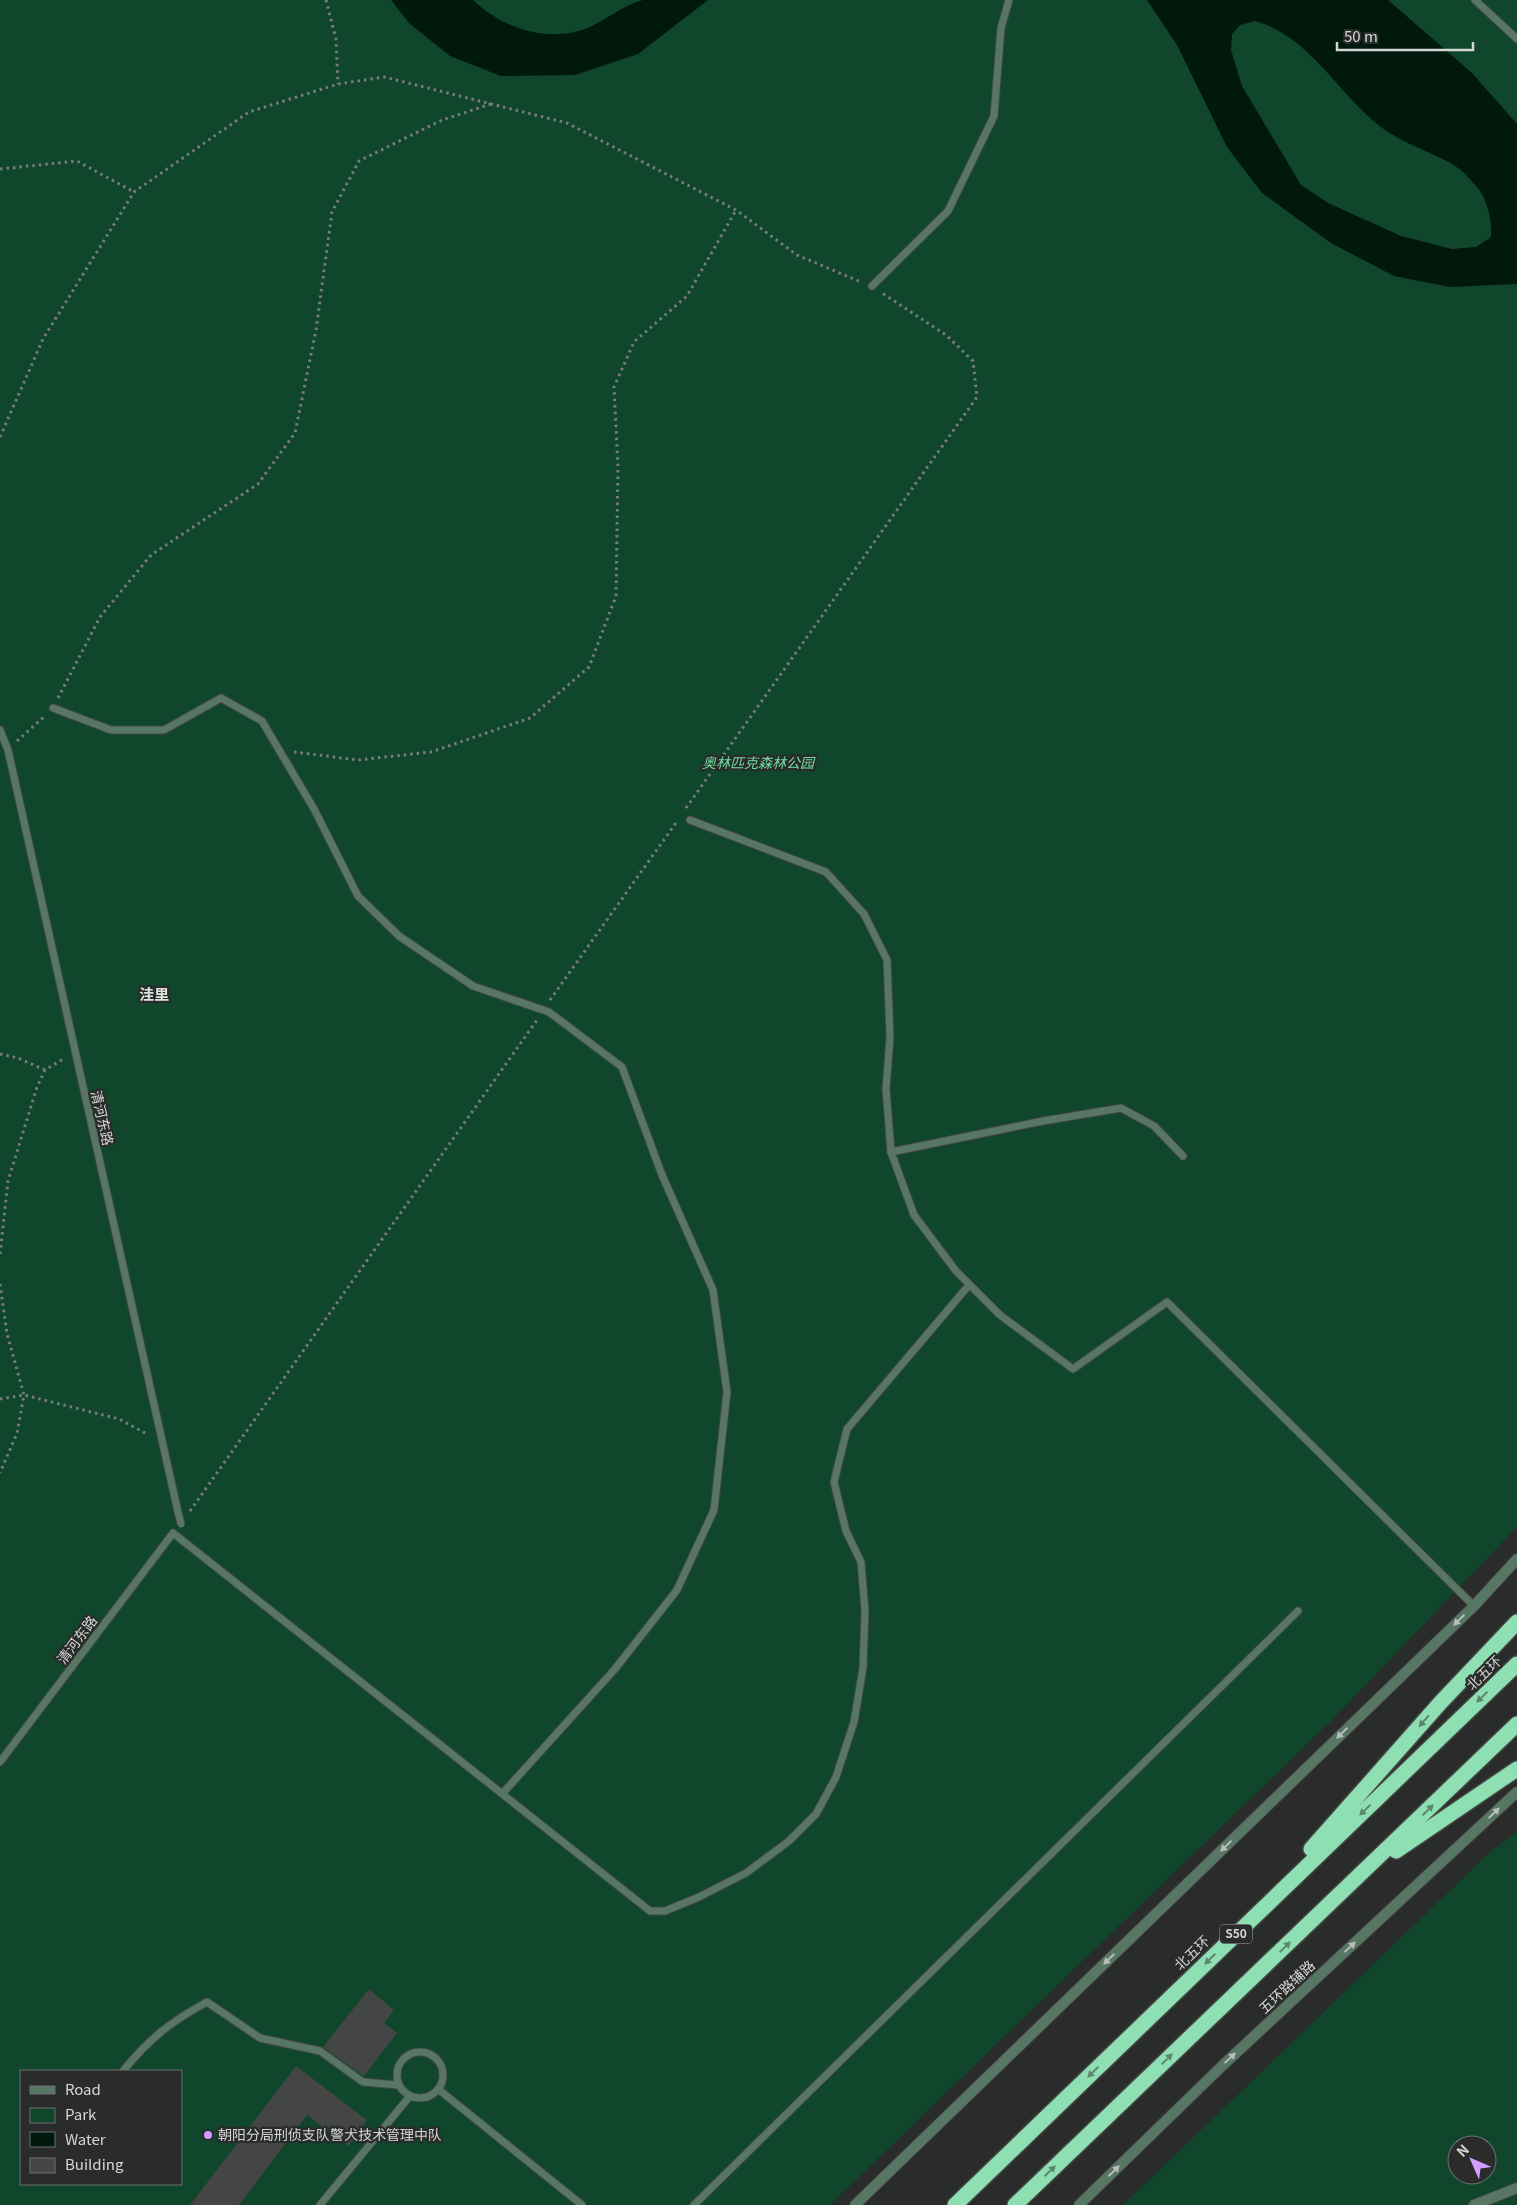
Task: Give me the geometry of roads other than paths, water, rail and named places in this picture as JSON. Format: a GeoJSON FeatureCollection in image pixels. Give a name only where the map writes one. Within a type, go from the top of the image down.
{"type":"FeatureCollection","features":[{"type":"Feature","properties":{"kind":"highway"},"geometry":{"type":"LineString","coordinates":[[1240,1929],[1441,1702],[1517,1622]]}},
{"type":"Feature","properties":{"kind":"highway","name":"北五环"},"geometry":{"type":"LineString","coordinates":[[955,2205],[1517,1664]]}},
{"type":"Feature","properties":{"kind":"highway"},"geometry":{"type":"LineString","coordinates":[[1015,2205],[1517,1724]]}},
{"type":"Feature","properties":{"kind":"highway"},"geometry":{"type":"LineString","coordinates":[[1363,1872],[1517,1769]]}},
{"type":"Feature","properties":{"kind":"street"},"geometry":{"type":"LineString","coordinates":[[855,2205],[1474,1606],[1517,1559]]}},
{"type":"Feature","properties":{"kind":"street","name":"五环路辅路"},"geometry":{"type":"LineString","coordinates":[[1079,2205],[1222,2066],[1517,1792]]}},
{"type":"Feature","properties":{"kind":"street"},"geometry":{"type":"LineString","coordinates":[[1474,2205],[1517,2188]]}},
{"type":"Feature","properties":{"kind":"lane"},"geometry":{"type":"LineString","coordinates":[[872,286],[948,211],[994,116],[1001,28],[1010,0]]}},
{"type":"Feature","properties":{"kind":"lane"},"geometry":{"type":"LineString","coordinates":[[1475,0],[1517,39]]}},
{"type":"Feature","properties":{"kind":"lane"},"geometry":{"type":"LineString","coordinates":[[53,708],[111,730],[164,730],[221,698],[262,721],[314,809],[358,896],[399,936],[473,986],[544,1010],[622,1067],[662,1175],[713,1290],[727,1392],[714,1510],[677,1590],[615,1669],[502,1794],[650,1911],[665,1911],[699,1897],[746,1873],[788,1841],[816,1814],[836,1777],[854,1722],[863,1668],[865,1611],[861,1562],[846,1532],[834,1482],[848,1429],[969,1285]]}},
{"type":"Feature","properties":{"kind":"lane","name":"清河东路"},"geometry":{"type":"LineString","coordinates":[[0,730],[8,750],[74,1053],[181,1524]]}},
{"type":"Feature","properties":{"kind":"lane"},"geometry":{"type":"LineString","coordinates":[[690,820],[826,872],[864,914],[887,960],[890,1037],[886,1089],[891,1152],[914,1215],[956,1271],[969,1285],[1000,1315],[1073,1369],[1167,1302],[1474,1606]]}},
{"type":"Feature","properties":{"kind":"lane"},"geometry":{"type":"LineString","coordinates":[[891,1152],[1043,1121],[1121,1108],[1154,1126],[1183,1156]]}},
{"type":"Feature","properties":{"kind":"lane","name":"清河东路"},"geometry":{"type":"LineString","coordinates":[[0,1762],[173,1534],[502,1794]]}},
{"type":"Feature","properties":{"kind":"lane"},"geometry":{"type":"LineString","coordinates":[[694,2205],[1298,1611]]}},
{"type":"Feature","properties":{"kind":"lane"},"geometry":{"type":"LineString","coordinates":[[124,2070],[162,2029],[178,2017],[207,2002],[260,2038],[320,2051],[363,2082],[398,2085]]}},
{"type":"Feature","properties":{"kind":"lane"},"geometry":{"type":"LineString","coordinates":[[426,2052],[438,2061],[443,2075],[438,2090],[425,2098],[417,2098],[403,2092],[398,2085],[396,2070],[404,2057],[411,2053],[426,2052]]}},
{"type":"Feature","properties":{"kind":"lane"},"geometry":{"type":"LineString","coordinates":[[438,2090],[582,2205]]}},
{"type":"Feature","properties":{"kind":"lane"},"geometry":{"type":"LineString","coordinates":[[320,2205],[410,2096]]}},
{"type":"Feature","properties":{"kind":"water"},"geometry":{"type":"Polygon","coordinates":[[[391,0],[473,0],[485,10],[513,26],[545,34],[561,34],[577,32],[592,26],[624,8],[643,0],[708,0],[638,54],[575,75],[501,76],[450,56],[409,23],[391,0]]]}},
{"type":"Feature","properties":{"kind":"water"},"geometry":{"type":"Polygon","coordinates":[[[1147,0],[1388,0],[1472,73],[1517,124],[1517,284],[1450,287],[1394,276],[1331,243],[1262,193],[1227,147],[1177,45],[1147,0]],[[1255,21],[1240,25],[1232,34],[1231,50],[1242,86],[1301,185],[1328,203],[1401,236],[1452,249],[1476,247],[1491,237],[1491,224],[1487,204],[1481,192],[1466,175],[1449,162],[1400,139],[1381,127],[1365,114],[1308,52],[1292,39],[1255,21]]]}},
{"type":"Feature","properties":{"kind":"place","name":"朝阳分局刑侦支队警犬技术管理中队"},"geometry":{"type":"Point","coordinates":[208,2135]}},
{"type":"Feature","properties":{"kind":"district","name":"洼里"},"geometry":{"type":"Point","coordinates":[154,995]}},
{"type":"Feature","properties":{"kind":"park label","name":"奥林匹克森林公园"},"geometry":{"type":"Point","coordinates":[758,763]}}]}
